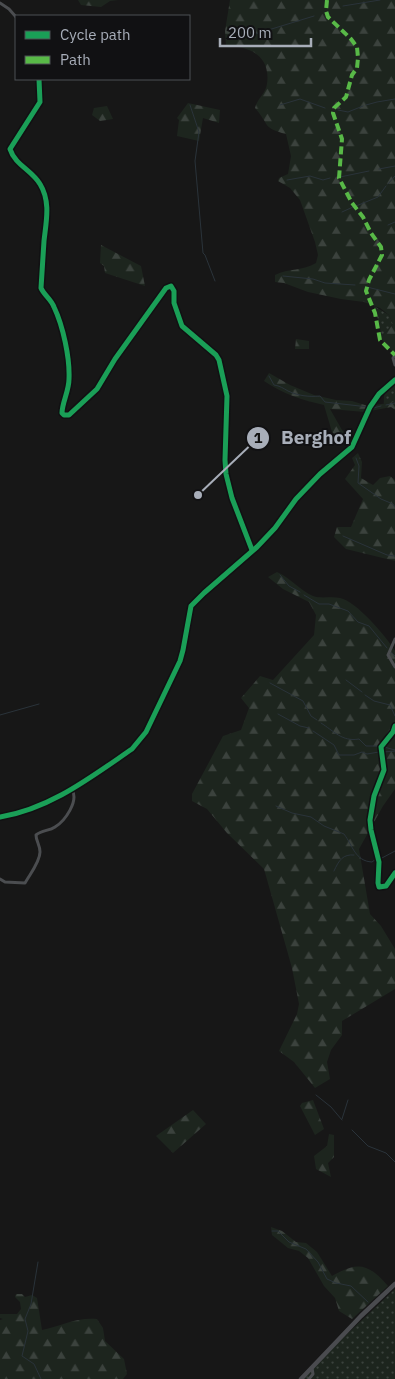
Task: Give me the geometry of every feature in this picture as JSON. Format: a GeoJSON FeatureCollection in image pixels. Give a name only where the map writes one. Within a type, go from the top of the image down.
{"type":"FeatureCollection","features":[{"type":"Feature","properties":{"kind":"main road"},"geometry":{"type":"LineString","coordinates":[[301,1379],[371,1306],[395,1284]]}},
{"type":"Feature","properties":{"kind":"street"},"geometry":{"type":"LineString","coordinates":[[0,3],[10,9],[15,16]]}},
{"type":"Feature","properties":{"kind":"street"},"geometry":{"type":"LineString","coordinates":[[39,80],[40,102],[10,149],[16,160],[30,170],[40,183],[47,208],[41,288],[53,304],[57,314],[68,360],[69,389],[62,413],[69,415],[97,389],[139,324],[166,288],[171,286],[174,291],[174,303],[182,326],[210,349],[219,360],[227,396],[224,460],[226,474],[232,498],[252,550]]}},
{"type":"Feature","properties":{"kind":"street"},"geometry":{"type":"LineString","coordinates":[[395,355],[393,358],[395,365]]}},
{"type":"Feature","properties":{"kind":"street"},"geometry":{"type":"LineString","coordinates":[[0,817],[58,798],[132,749],[146,732],[180,661],[184,650],[191,606],[257,547],[276,528],[296,499],[326,468],[348,452],[370,407],[379,394],[395,380]]}},
{"type":"Feature","properties":{"kind":"street"},"geometry":{"type":"LineString","coordinates":[[395,639],[388,655],[395,667]]}},
{"type":"Feature","properties":{"kind":"street"},"geometry":{"type":"LineString","coordinates":[[395,726],[382,747],[384,770],[374,796],[370,820],[379,862],[379,886],[386,886],[395,873]]}},
{"type":"Feature","properties":{"kind":"street"},"geometry":{"type":"LineString","coordinates":[[0,879],[5,882],[25,882],[39,857],[40,848],[36,841],[36,835],[41,831],[55,827],[61,822],[74,802],[75,797],[72,790]]}},
{"type":"Feature","properties":{"kind":"street"},"geometry":{"type":"LineString","coordinates":[[309,1379],[313,1374],[312,1368]]}},
{"type":"Feature","properties":{"kind":"green space"},"geometry":{"type":"Polygon","coordinates":[[[78,0],[118,0],[110,1],[101,7],[81,5],[78,0]]]}},
{"type":"Feature","properties":{"kind":"green space"},"geometry":{"type":"Polygon","coordinates":[[[230,0],[395,0],[395,353],[387,347],[381,338],[393,324],[389,315],[380,308],[364,302],[308,292],[284,283],[275,282],[275,275],[311,266],[316,263],[318,255],[300,200],[290,188],[278,181],[279,178],[288,174],[291,156],[286,134],[270,128],[255,108],[267,84],[266,66],[257,54],[251,51],[235,46],[226,46],[225,31],[230,0]]]}},
{"type":"Feature","properties":{"kind":"green space"},"geometry":{"type":"Polygon","coordinates":[[[188,103],[220,110],[219,123],[203,118],[199,141],[177,136],[179,120],[177,118],[188,103]]]}},
{"type":"Feature","properties":{"kind":"green space"},"geometry":{"type":"Polygon","coordinates":[[[107,106],[113,119],[100,121],[92,115],[94,108],[107,106]]]}},
{"type":"Feature","properties":{"kind":"green space"},"geometry":{"type":"Polygon","coordinates":[[[101,245],[141,266],[145,286],[105,273],[104,266],[100,263],[101,245]]]}},
{"type":"Feature","properties":{"kind":"green space"},"geometry":{"type":"Polygon","coordinates":[[[374,306],[389,315],[393,324],[381,338],[380,326],[374,306]]]}},
{"type":"Feature","properties":{"kind":"green space"},"geometry":{"type":"Polygon","coordinates":[[[296,339],[309,341],[309,349],[295,349],[296,339]]]}},
{"type":"Feature","properties":{"kind":"green space"},"geometry":{"type":"Polygon","coordinates":[[[269,373],[290,385],[314,395],[336,400],[352,401],[368,406],[395,402],[395,410],[391,407],[365,412],[330,409],[342,430],[351,440],[347,445],[332,432],[324,405],[293,396],[271,386],[264,381],[269,373]]]}},
{"type":"Feature","properties":{"kind":"green space"},"geometry":{"type":"Polygon","coordinates":[[[395,382],[395,402],[384,404],[386,391],[395,382]]]}},
{"type":"Feature","properties":{"kind":"green space"},"geometry":{"type":"Polygon","coordinates":[[[358,453],[362,462],[361,478],[373,485],[380,478],[390,476],[395,480],[395,561],[346,549],[334,537],[337,527],[351,527],[363,499],[345,479],[355,465],[352,458],[358,453]]]}},
{"type":"Feature","properties":{"kind":"green space"},"geometry":{"type":"Polygon","coordinates":[[[277,572],[313,596],[340,598],[354,605],[378,628],[395,651],[395,789],[383,806],[359,849],[370,914],[381,926],[395,949],[395,989],[342,1021],[342,1035],[331,1050],[327,1062],[330,1079],[315,1088],[294,1062],[279,1051],[297,1014],[299,1004],[292,968],[264,869],[227,833],[207,809],[192,801],[192,794],[223,736],[241,730],[249,708],[241,698],[260,676],[273,680],[314,635],[316,615],[309,602],[283,589],[268,577],[277,572]]]}},
{"type":"Feature","properties":{"kind":"green space"},"geometry":{"type":"Polygon","coordinates":[[[313,1100],[324,1129],[315,1135],[300,1106],[302,1103],[313,1100]]]}},
{"type":"Feature","properties":{"kind":"green space"},"geometry":{"type":"Polygon","coordinates":[[[193,1110],[206,1124],[173,1153],[156,1136],[193,1110]]]}},
{"type":"Feature","properties":{"kind":"green space"},"geometry":{"type":"Polygon","coordinates":[[[329,1134],[334,1135],[334,1157],[328,1163],[331,1177],[316,1169],[314,1156],[327,1146],[329,1134]]]}},
{"type":"Feature","properties":{"kind":"green space"},"geometry":{"type":"Polygon","coordinates":[[[271,1227],[282,1231],[296,1242],[306,1243],[317,1252],[332,1276],[349,1268],[362,1267],[381,1278],[388,1286],[352,1319],[339,1311],[335,1298],[324,1286],[308,1258],[299,1251],[288,1248],[272,1235],[271,1227]]]}},
{"type":"Feature","properties":{"kind":"green space"},"geometry":{"type":"Polygon","coordinates":[[[395,1289],[395,1379],[301,1379],[311,1368],[395,1289]]]}},
{"type":"Feature","properties":{"kind":"green space"},"geometry":{"type":"Polygon","coordinates":[[[16,1294],[22,1294],[25,1297],[32,1295],[37,1298],[42,1330],[76,1321],[97,1319],[103,1328],[105,1341],[124,1359],[127,1374],[123,1379],[0,1379],[0,1320],[3,1319],[0,1318],[0,1314],[17,1314],[21,1309],[20,1302],[15,1297],[16,1294]]]}},
{"type":"Feature","properties":{"kind":"waterway"},"geometry":{"type":"LineString","coordinates":[[343,6],[380,0]]}},
{"type":"Feature","properties":{"kind":"waterway"},"geometry":{"type":"LineString","coordinates":[[252,35],[314,16]]}},
{"type":"Feature","properties":{"kind":"waterway"},"geometry":{"type":"LineString","coordinates":[[280,105],[300,99],[325,108]]}},
{"type":"Feature","properties":{"kind":"waterway"},"geometry":{"type":"LineString","coordinates":[[366,105],[395,99]]}},
{"type":"Feature","properties":{"kind":"waterway"},"geometry":{"type":"LineString","coordinates":[[190,105],[199,132],[195,161],[203,253],[215,281]]}},
{"type":"Feature","properties":{"kind":"waterway"},"geometry":{"type":"LineString","coordinates":[[338,110],[348,112],[363,106]]}},
{"type":"Feature","properties":{"kind":"waterway"},"geometry":{"type":"LineString","coordinates":[[379,169],[395,166]]}},
{"type":"Feature","properties":{"kind":"waterway"},"geometry":{"type":"LineString","coordinates":[[340,177],[369,171]]}},
{"type":"Feature","properties":{"kind":"waterway"},"geometry":{"type":"LineString","coordinates":[[287,180],[310,176],[323,180],[330,178]]}},
{"type":"Feature","properties":{"kind":"waterway"},"geometry":{"type":"LineString","coordinates":[[388,184],[395,176]]}},
{"type":"Feature","properties":{"kind":"waterway"},"geometry":{"type":"LineString","coordinates":[[356,206],[378,197],[386,186]]}},
{"type":"Feature","properties":{"kind":"waterway"},"geometry":{"type":"LineString","coordinates":[[342,212],[353,207]]}},
{"type":"Feature","properties":{"kind":"waterway"},"geometry":{"type":"LineString","coordinates":[[388,225],[395,222]]}},
{"type":"Feature","properties":{"kind":"waterway"},"geometry":{"type":"LineString","coordinates":[[283,276],[313,279],[325,283],[355,285]]}},
{"type":"Feature","properties":{"kind":"waterway"},"geometry":{"type":"LineString","coordinates":[[367,287],[395,294]]}},
{"type":"Feature","properties":{"kind":"waterway"},"geometry":{"type":"LineString","coordinates":[[269,376],[274,385],[296,394],[320,396],[325,402],[368,407]]}},
{"type":"Feature","properties":{"kind":"waterway"},"geometry":{"type":"LineString","coordinates":[[386,405],[395,403]]}},
{"type":"Feature","properties":{"kind":"waterway"},"geometry":{"type":"LineString","coordinates":[[373,408],[381,406]]}},
{"type":"Feature","properties":{"kind":"waterway"},"geometry":{"type":"LineString","coordinates":[[356,458],[359,466],[358,483],[395,507]]}},
{"type":"Feature","properties":{"kind":"waterway"},"geometry":{"type":"LineString","coordinates":[[343,536],[387,555],[395,556]]}},
{"type":"Feature","properties":{"kind":"waterway"},"geometry":{"type":"LineString","coordinates":[[280,575],[289,586],[300,592]]}},
{"type":"Feature","properties":{"kind":"waterway"},"geometry":{"type":"LineString","coordinates":[[304,595],[319,604],[329,604],[348,611],[358,622],[369,626],[387,648]]}},
{"type":"Feature","properties":{"kind":"waterway"},"geometry":{"type":"LineString","coordinates":[[391,652],[395,656]]}},
{"type":"Feature","properties":{"kind":"waterway"},"geometry":{"type":"LineString","coordinates":[[346,680],[362,692]]}},
{"type":"Feature","properties":{"kind":"waterway"},"geometry":{"type":"LineString","coordinates":[[270,683],[303,701],[311,716],[317,720]]}},
{"type":"Feature","properties":{"kind":"waterway"},"geometry":{"type":"LineString","coordinates":[[365,695],[374,701],[390,705],[395,716]]}},
{"type":"Feature","properties":{"kind":"waterway"},"geometry":{"type":"LineString","coordinates":[[0,715],[39,704]]}},
{"type":"Feature","properties":{"kind":"waterway"},"geometry":{"type":"LineString","coordinates":[[278,714],[300,726],[309,728]]}},
{"type":"Feature","properties":{"kind":"waterway"},"geometry":{"type":"LineString","coordinates":[[321,723],[348,739],[359,739],[366,746],[379,746]]}},
{"type":"Feature","properties":{"kind":"waterway"},"geometry":{"type":"LineString","coordinates":[[313,731],[334,745],[339,755],[379,752]]}},
{"type":"Feature","properties":{"kind":"waterway"},"geometry":{"type":"LineString","coordinates":[[384,747],[395,750]]}},
{"type":"Feature","properties":{"kind":"waterway"},"geometry":{"type":"LineString","coordinates":[[384,752],[395,751]]}},
{"type":"Feature","properties":{"kind":"waterway"},"geometry":{"type":"LineString","coordinates":[[276,806],[292,813],[311,817],[324,826],[344,834],[358,856],[366,861],[372,862],[376,859]]}},
{"type":"Feature","properties":{"kind":"waterway"},"geometry":{"type":"LineString","coordinates":[[382,858],[395,851]]}},
{"type":"Feature","properties":{"kind":"waterway"},"geometry":{"type":"LineString","coordinates":[[334,871],[342,859],[354,855]]}},
{"type":"Feature","properties":{"kind":"waterway"},"geometry":{"type":"LineString","coordinates":[[316,1095],[331,1107],[342,1120]]}},
{"type":"Feature","properties":{"kind":"waterway"},"geometry":{"type":"LineString","coordinates":[[342,1119],[348,1100]]}},
{"type":"Feature","properties":{"kind":"waterway"},"geometry":{"type":"LineString","coordinates":[[352,1130],[368,1146],[386,1153],[395,1162]]}},
{"type":"Feature","properties":{"kind":"waterway"},"geometry":{"type":"LineString","coordinates":[[272,1231],[278,1231],[289,1242],[306,1249],[318,1262],[327,1279],[351,1286],[368,1302]]}},
{"type":"Feature","properties":{"kind":"waterway"},"geometry":{"type":"LineString","coordinates":[[38,1262],[31,1304],[25,1319],[28,1331],[22,1356],[34,1364],[41,1379]]}},
{"type":"Feature","properties":{"kind":"marked path"},"geometry":{"type":"LineString","coordinates":[[327,0],[326,11],[328,17],[357,47],[358,58],[357,68],[352,75],[346,97],[334,108],[333,113],[342,139],[339,178],[352,203],[381,247],[382,255],[369,280],[366,291],[375,313],[380,340],[395,355]]}},
{"type":"Feature","properties":{"kind":"cycle path"},"geometry":{"type":"LineString","coordinates":[[39,80],[40,102],[10,149],[12,155],[37,179],[46,198],[47,219],[41,288],[53,304],[67,352],[69,383],[62,413],[69,415],[97,389],[115,359],[166,288],[171,286],[174,291],[174,303],[182,326],[216,355],[219,360],[227,396],[226,474],[232,498],[252,550]]}},
{"type":"Feature","properties":{"kind":"cycle path"},"geometry":{"type":"LineString","coordinates":[[0,817],[36,807],[53,799],[85,781],[132,749],[146,732],[180,661],[191,606],[257,547],[275,528],[296,499],[320,474],[352,447],[370,407],[379,394],[395,380]]}},
{"type":"Feature","properties":{"kind":"cycle path"},"geometry":{"type":"LineString","coordinates":[[395,726],[393,732],[381,747],[384,770],[374,796],[370,820],[379,862],[379,887],[386,886],[395,873]]}},
{"type":"Feature","properties":{"kind":"place","name":"Berghof"},"geometry":{"type":"Point","coordinates":[198,495]}}]}
